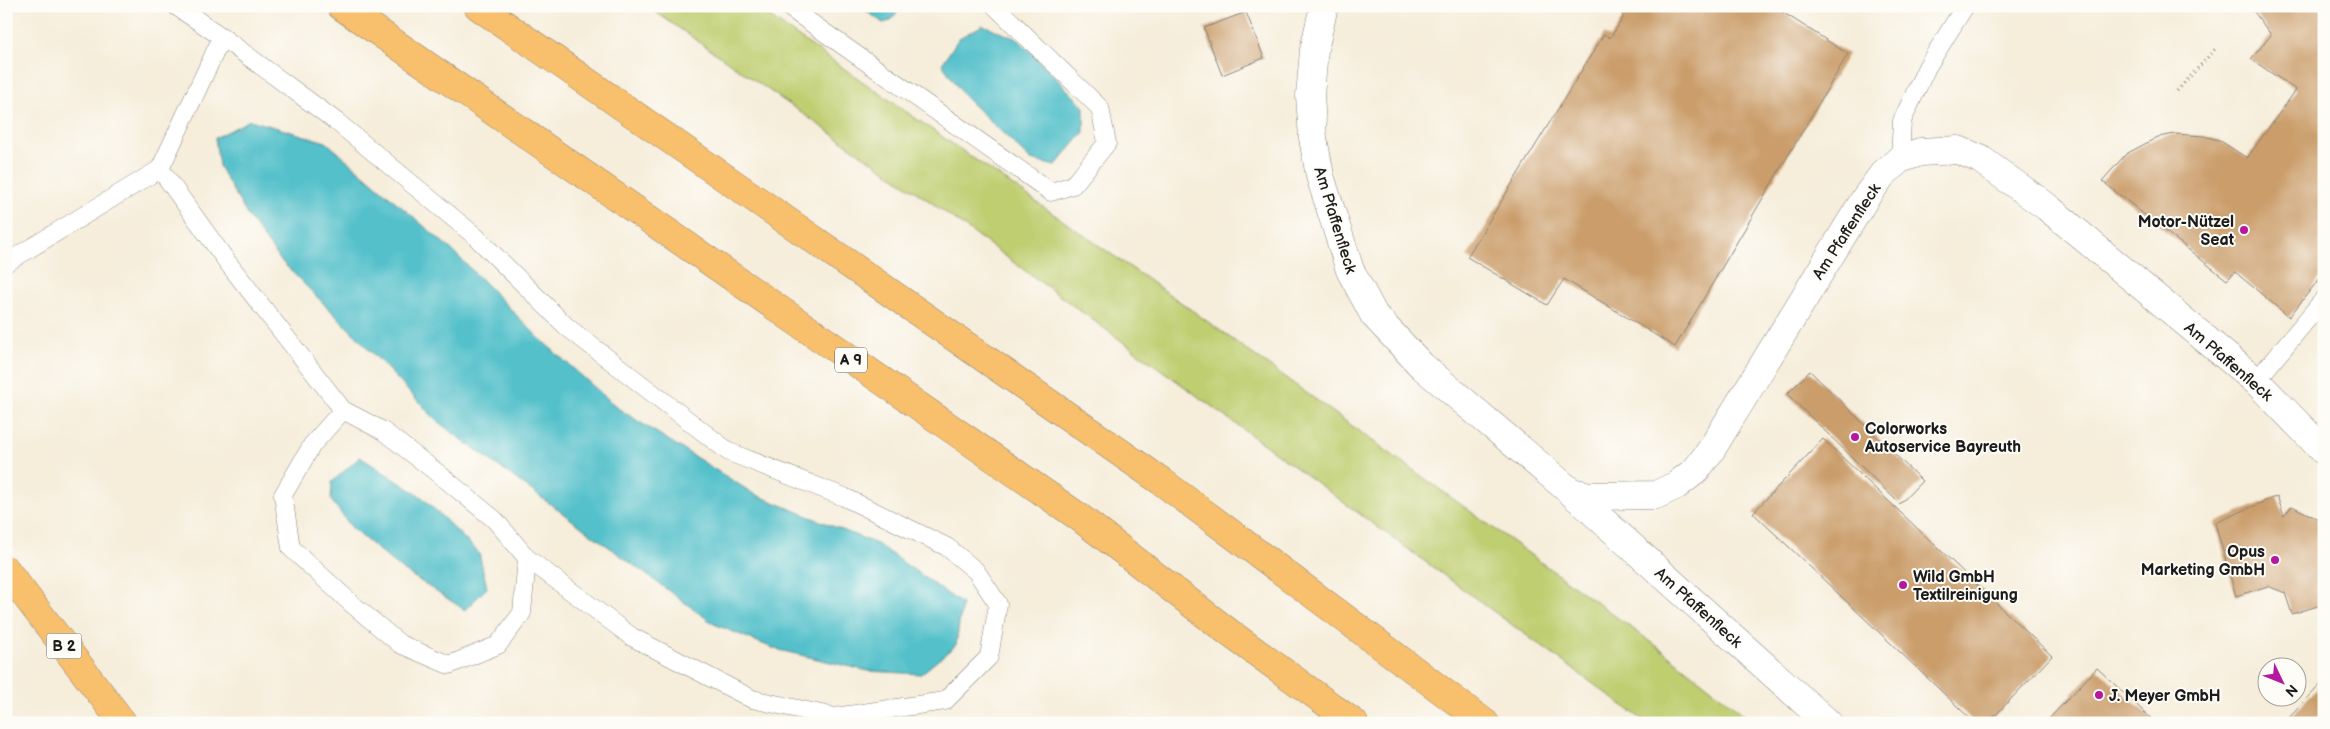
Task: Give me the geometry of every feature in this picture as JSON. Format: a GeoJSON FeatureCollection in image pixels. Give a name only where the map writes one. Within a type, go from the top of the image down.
{"type":"FeatureCollection","features":[{"type":"Feature","properties":{"kind":"main road","name":"A 9"},"geometry":{"type":"LineString","coordinates":[[341,6],[1079,518],[1231,634],[1354,723]]}},
{"type":"Feature","properties":{"kind":"main road"},"geometry":{"type":"LineString","coordinates":[[478,6],[1161,482],[1485,723]]}},
{"type":"Feature","properties":{"kind":"main road","name":"B 2"},"geometry":{"type":"LineString","coordinates":[[6,570],[123,723]]}},
{"type":"Feature","properties":{"kind":"street","name":"Am Pfaffenfleck"},"geometry":{"type":"LineString","coordinates":[[1324,6],[1313,59],[1310,96],[1313,138],[1320,176],[1350,270],[1374,315],[1422,366],[1571,492],[1828,723]]}},
{"type":"Feature","properties":{"kind":"street","name":"Am Pfaffenfleck"},"geometry":{"type":"LineString","coordinates":[[1571,492],[1590,496],[1656,495],[1677,485],[1696,470],[1711,450],[1866,197],[1883,174],[1900,160],[1920,152],[1936,150],[1958,150],[1980,159],[2047,207],[2256,381],[2324,451]]}},
{"type":"Feature","properties":{"kind":"lane"},"geometry":{"type":"LineString","coordinates":[[160,169],[228,263],[344,410],[383,431],[444,478],[495,520],[527,558],[632,636],[752,699],[835,716],[945,701],[989,657],[998,604],[976,571],[947,547],[844,497],[730,452],[721,446],[567,327],[475,236],[337,122],[222,37],[176,6]]}},
{"type":"Feature","properties":{"kind":"lane"},"geometry":{"type":"LineString","coordinates":[[787,6],[1051,192],[1073,185],[1107,143],[1100,108],[994,6]]}},
{"type":"Feature","properties":{"kind":"lane"},"geometry":{"type":"LineString","coordinates":[[1900,160],[1902,121],[1927,67],[1965,6]]}},
{"type":"Feature","properties":{"kind":"lane"},"geometry":{"type":"LineString","coordinates":[[6,263],[160,169],[222,37]]}},
{"type":"Feature","properties":{"kind":"lane"},"geometry":{"type":"LineString","coordinates":[[2256,381],[2324,299]]}},
{"type":"Feature","properties":{"kind":"lane"},"geometry":{"type":"LineString","coordinates":[[344,410],[312,444],[283,495],[292,548],[352,604],[400,644],[448,665],[498,645],[522,613],[527,558]]}},
{"type":"Feature","properties":{"kind":"path"},"geometry":{"type":"LineString","coordinates":[[2177,91],[2218,46]]}},
{"type":"Feature","properties":{"kind":"green space"},"geometry":{"type":"Polygon","coordinates":[[[647,6],[754,6],[1186,306],[1658,647],[1755,723],[1647,723],[932,203],[647,6]]]}},
{"type":"Feature","properties":{"kind":"water"},"geometry":{"type":"Polygon","coordinates":[[[859,6],[903,6],[890,21],[883,23],[859,6]]]}},
{"type":"Feature","properties":{"kind":"water"},"geometry":{"type":"Polygon","coordinates":[[[983,25],[1019,40],[1084,107],[1084,132],[1055,166],[1031,160],[964,96],[942,64],[959,38],[983,25]]]}},
{"type":"Feature","properties":{"kind":"water"},"geometry":{"type":"Polygon","coordinates":[[[250,120],[326,142],[453,251],[539,338],[619,409],[754,494],[877,544],[962,604],[956,645],[921,674],[868,671],[775,649],[714,624],[438,422],[281,261],[247,215],[219,166],[215,138],[250,120]]]}},
{"type":"Feature","properties":{"kind":"water"},"geometry":{"type":"Polygon","coordinates":[[[360,457],[422,497],[479,553],[487,588],[465,610],[400,568],[352,528],[331,500],[332,482],[360,457]]]}},
{"type":"Feature","properties":{"kind":"building"},"geometry":{"type":"Polygon","coordinates":[[[1621,6],[1773,6],[1848,54],[1675,347],[1564,279],[1547,305],[1467,257],[1604,34],[1610,38],[1623,18],[1621,6]]]}},
{"type":"Feature","properties":{"kind":"building","name":"Motor-Nützel Seat"},"geometry":{"type":"Polygon","coordinates":[[[2250,6],[2324,6],[2324,273],[2289,317],[2235,272],[2227,280],[2102,181],[2126,154],[2158,137],[2175,134],[2204,136],[2219,140],[2247,158],[2296,90],[2251,59],[2271,35],[2250,6]]]}},
{"type":"Feature","properties":{"kind":"building"},"geometry":{"type":"Polygon","coordinates":[[[1246,12],[1264,58],[1222,75],[1204,28],[1246,12]]]}},
{"type":"Feature","properties":{"kind":"building","name":"Colorworks Autoservice Bayreuth"},"geometry":{"type":"Polygon","coordinates":[[[1810,371],[1922,481],[1900,504],[1787,394],[1810,371]]]}},
{"type":"Feature","properties":{"kind":"building","name":"Wild GmbH Textilreinigung"},"geometry":{"type":"Polygon","coordinates":[[[1823,439],[2052,656],[1988,723],[1975,723],[1753,513],[1823,439]]]}},
{"type":"Feature","properties":{"kind":"building","name":"Opus Marketing GmbH"},"geometry":{"type":"Polygon","coordinates":[[[2277,496],[2284,516],[2292,506],[2324,522],[2319,534],[2324,532],[2324,604],[2292,614],[2285,593],[2268,586],[2236,596],[2215,523],[2277,496]]]}},
{"type":"Feature","properties":{"kind":"building","name":"J. Meyer GmbH"},"geometry":{"type":"Polygon","coordinates":[[[2097,668],[2156,723],[2045,723],[2097,668]]]}},
{"type":"Feature","properties":{"kind":"building"},"geometry":{"type":"Polygon","coordinates":[[[2324,681],[2324,723],[2284,723],[2300,706],[2308,706],[2308,698],[2324,681]]]}},
{"type":"Feature","properties":{"kind":"place","name":"Motor-Nützel Seat"},"geometry":{"type":"Point","coordinates":[2244,230]}},
{"type":"Feature","properties":{"kind":"place","name":"Colorworks Autoservice Bayreuth"},"geometry":{"type":"Point","coordinates":[1855,437]}},
{"type":"Feature","properties":{"kind":"place","name":"Opus Marketing GmbH"},"geometry":{"type":"Point","coordinates":[2275,560]}},
{"type":"Feature","properties":{"kind":"place","name":"Wild GmbH Textilreinigung"},"geometry":{"type":"Point","coordinates":[1903,585]}},
{"type":"Feature","properties":{"kind":"place","name":"J. Meyer GmbH"},"geometry":{"type":"Point","coordinates":[2099,695]}}]}
